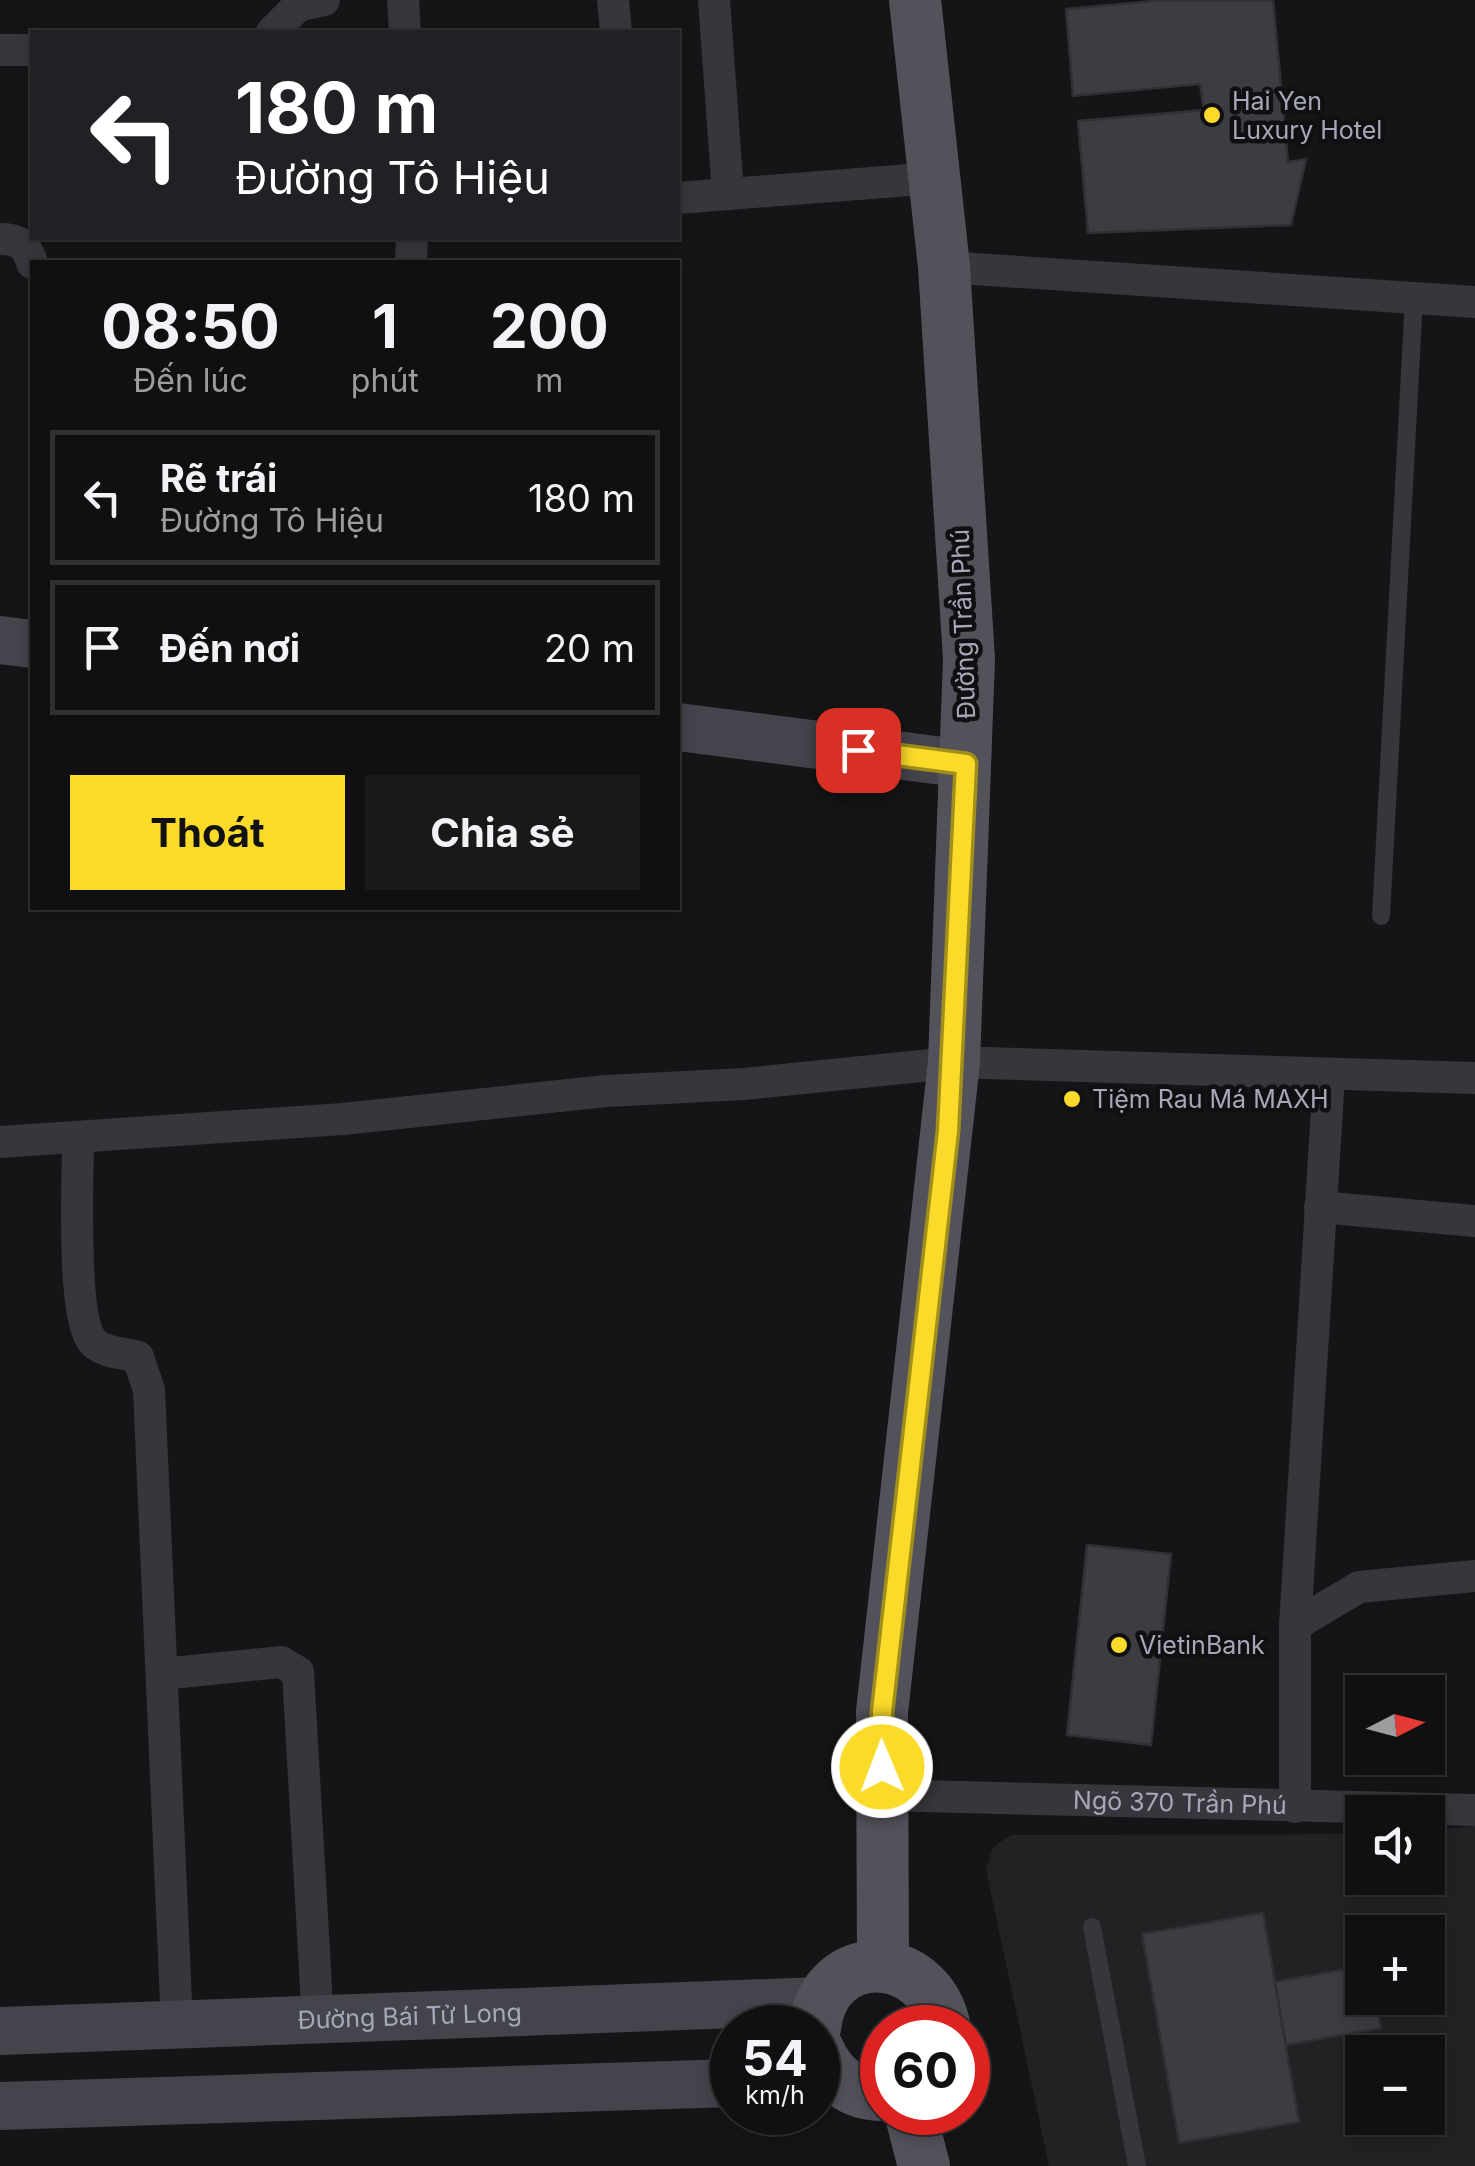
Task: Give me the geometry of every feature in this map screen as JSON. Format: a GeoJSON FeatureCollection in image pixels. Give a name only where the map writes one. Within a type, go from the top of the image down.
{"type":"FeatureCollection","features":[{"type":"Feature","properties":{"kind":"main road","name":"Đường Trần Phú"},"geometry":{"type":"LineString","coordinates":[[882,1965],[882,1712],[948,1131],[969,659],[944,267],[915,0]]}},
{"type":"Feature","properties":{"kind":"main road"},"geometry":{"type":"LineString","coordinates":[[833,2005],[833,1985],[852,1972],[882,1965],[912,1974],[929,1988],[939,2005]]}},
{"type":"Feature","properties":{"kind":"main road"},"geometry":{"type":"LineString","coordinates":[[916,2135],[924,2166]]}},
{"type":"Feature","properties":{"kind":"street"},"geometry":{"type":"LineString","coordinates":[[274,30],[298,6],[324,0]]}},
{"type":"Feature","properties":{"kind":"street"},"geometry":{"type":"LineString","coordinates":[[402,0],[405,30]]}},
{"type":"Feature","properties":{"kind":"street"},"geometry":{"type":"LineString","coordinates":[[613,0],[616,30]]}},
{"type":"Feature","properties":{"kind":"street"},"geometry":{"type":"LineString","coordinates":[[714,0],[728,193]]}},
{"type":"Feature","properties":{"kind":"street"},"geometry":{"type":"LineString","coordinates":[[0,50],[30,50]]}},
{"type":"Feature","properties":{"kind":"street"},"geometry":{"type":"LineString","coordinates":[[680,198],[934,178]]}},
{"type":"Feature","properties":{"kind":"street"},"geometry":{"type":"LineString","coordinates":[[0,240],[14,239],[25,246],[31,260]]}},
{"type":"Feature","properties":{"kind":"street"},"geometry":{"type":"LineString","coordinates":[[944,267],[1475,302]]}},
{"type":"Feature","properties":{"kind":"street"},"geometry":{"type":"LineString","coordinates":[[0,640],[30,644]]}},
{"type":"Feature","properties":{"kind":"street"},"geometry":{"type":"LineString","coordinates":[[680,727],[966,764]]}},
{"type":"Feature","properties":{"kind":"street"},"geometry":{"type":"LineString","coordinates":[[0,1142],[342,1119],[952,1062],[1329,1077],[1475,1078]]}},
{"type":"Feature","properties":{"kind":"street"},"geometry":{"type":"LineString","coordinates":[[1294,1807],[1295,1625],[1329,1077]]}},
{"type":"Feature","properties":{"kind":"street"},"geometry":{"type":"LineString","coordinates":[[78,1137],[77,1252],[85,1325],[90,1340],[102,1350],[138,1358],[149,1390],[178,2026]]}},
{"type":"Feature","properties":{"kind":"street"},"geometry":{"type":"LineString","coordinates":[[1320,1207],[1475,1221]]}},
{"type":"Feature","properties":{"kind":"street"},"geometry":{"type":"LineString","coordinates":[[1295,1625],[1359,1588],[1475,1576]]}},
{"type":"Feature","properties":{"kind":"street"},"geometry":{"type":"LineString","coordinates":[[162,1674],[281,1662],[298,1672],[318,2022],[328,2098]]}},
{"type":"Feature","properties":{"kind":"street","name":"Ngõ 370 Trần Phú"},"geometry":{"type":"LineString","coordinates":[[882,1795],[1475,1810]]}},
{"type":"Feature","properties":{"kind":"street","name":"Đường Bái Tử Long"},"geometry":{"type":"LineString","coordinates":[[0,2031],[318,2022],[710,2047]]}},
{"type":"Feature","properties":{"kind":"street"},"geometry":{"type":"LineString","coordinates":[[0,2106],[710,2084]]}},
{"type":"Feature","properties":{"kind":"lane"},"geometry":{"type":"LineString","coordinates":[[1381,916],[1414,298]]}},
{"type":"Feature","properties":{"kind":"lane"},"geometry":{"type":"LineString","coordinates":[[1092,1927],[1137,2166]]}},
{"type":"Feature","properties":{"kind":"shaded area"},"geometry":{"type":"Polygon","coordinates":[[[1475,1826],[1475,2166],[1049,2166],[986,1870],[993,1847],[1011,1835],[1345,1834],[1345,1895],[1445,1895],[1445,1829],[1475,1826]]]}},
{"type":"Feature","properties":{"kind":"building","name":"Hai Yen Luxury Hotel"},"geometry":{"type":"Polygon","coordinates":[[[1165,0],[1273,0],[1288,162],[1306,159],[1291,225],[1088,233],[1078,121],[1204,110],[1200,84],[1073,96],[1066,9],[1165,0]]]}},
{"type":"Feature","properties":{"kind":"building","name":"VietinBank"},"geometry":{"type":"Polygon","coordinates":[[[1087,1545],[1171,1554],[1151,1745],[1067,1735],[1087,1545]]]}},
{"type":"Feature","properties":{"kind":"building"},"geometry":{"type":"Polygon","coordinates":[[[1263,1913],[1299,2122],[1179,2143],[1142,1934],[1263,1913]]]}},
{"type":"Feature","properties":{"kind":"building"},"geometry":{"type":"Polygon","coordinates":[[[1345,1969],[1345,2015],[1378,2015],[1381,2028],[1286,2045],[1275,1982],[1345,1969]]]}},
{"type":"Feature","properties":{"kind":"place","name":"Hai Yen Luxury Hotel"},"geometry":{"type":"Point","coordinates":[1212,115]}},
{"type":"Feature","properties":{"kind":"place","name":"Tiệm Rau Má MAXH"},"geometry":{"type":"Point","coordinates":[1072,1099]}},
{"type":"Feature","properties":{"kind":"place","name":"VietinBank"},"geometry":{"type":"Point","coordinates":[1119,1645]}},
{"type":"Feature","properties":{"kind":"route"},"geometry":{"type":"LineString","coordinates":[[858,750],[966,764],[954,1062],[882,1712],[882,1767]]}}]}
